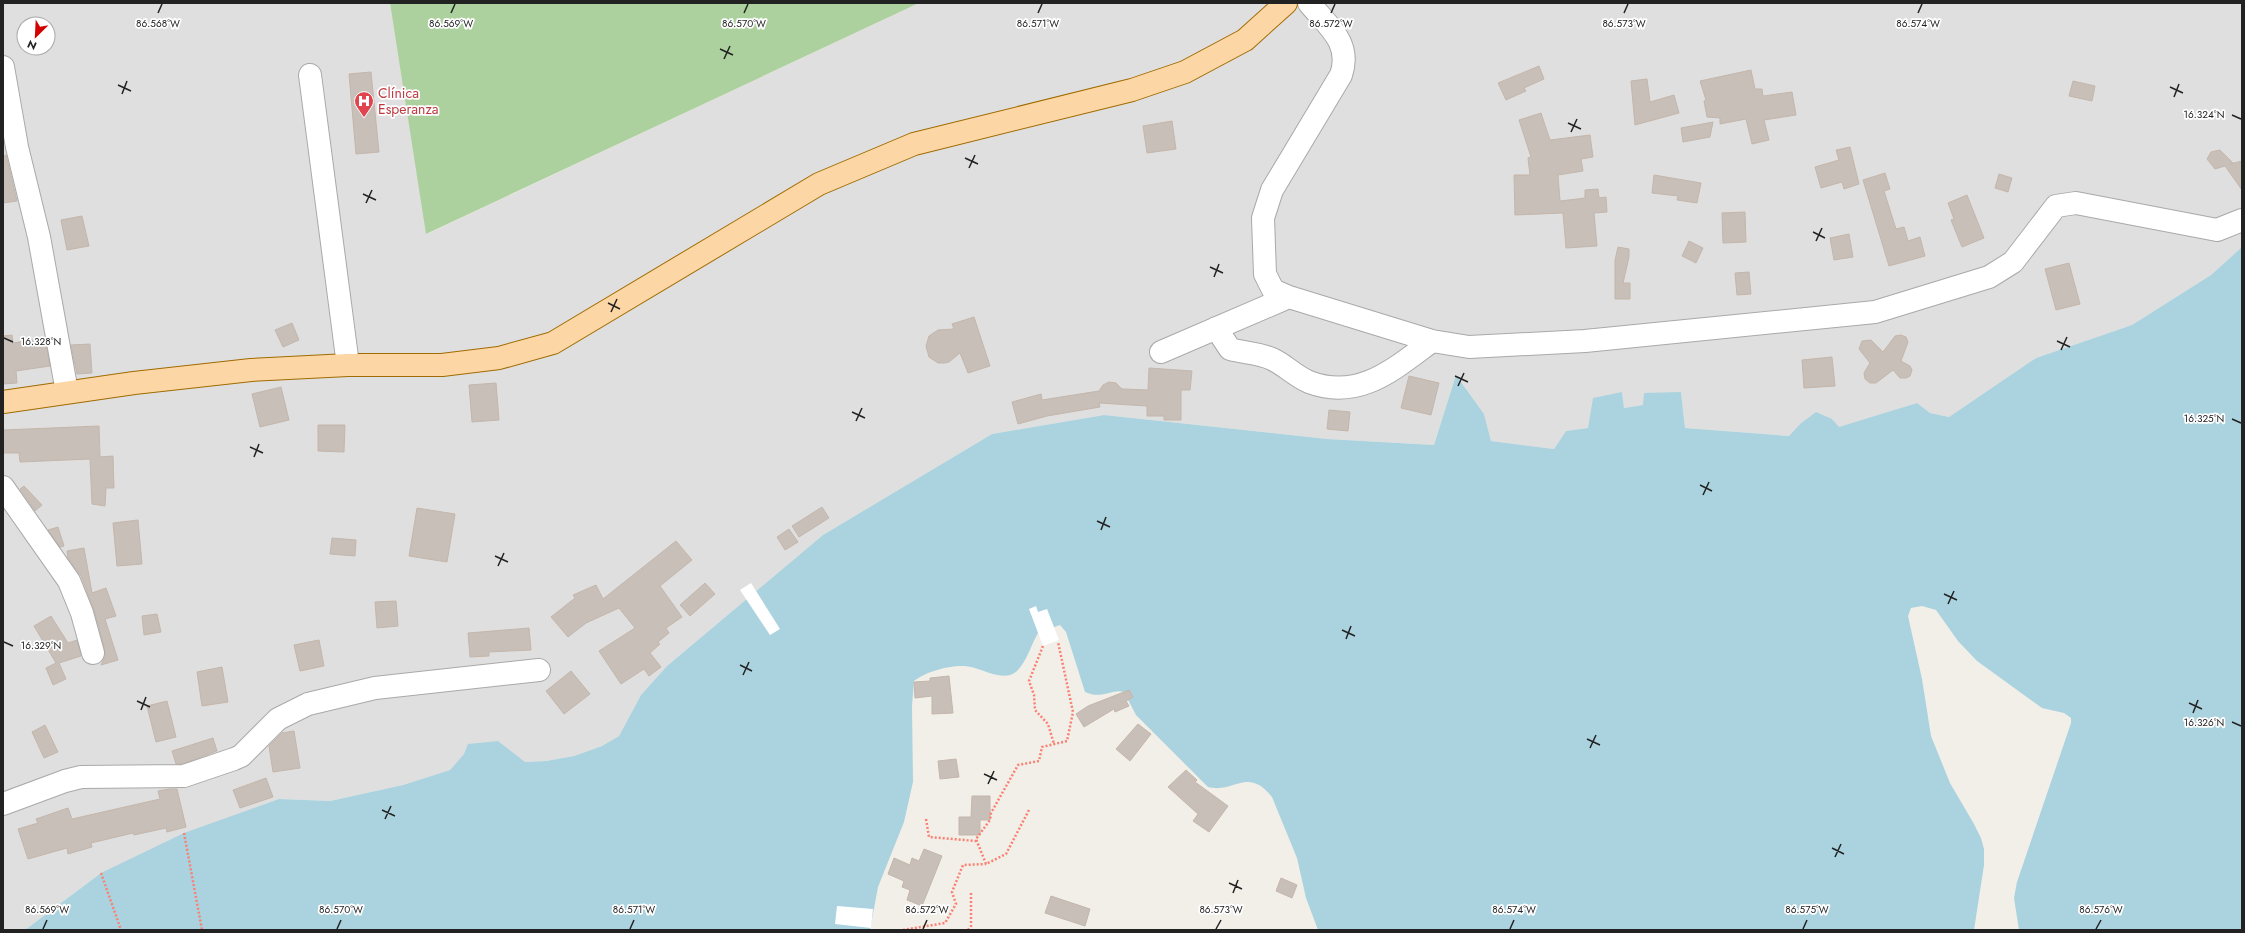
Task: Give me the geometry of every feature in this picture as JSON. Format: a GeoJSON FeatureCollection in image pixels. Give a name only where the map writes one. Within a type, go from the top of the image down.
{"type":"FeatureCollection","features":[{"type":"Feature","properties":{"kind":"main road"},"geometry":{"type":"LineString","coordinates":[[3,402],[67,392],[251,370],[348,365],[442,365],[499,358],[553,343],[819,184],[914,144],[1132,90],[1185,72],[1245,40],[1286,3]]}},
{"type":"Feature","properties":{"kind":"street"},"geometry":{"type":"LineString","coordinates":[[1310,3],[1343,46],[1346,62],[1341,75],[1272,190],[1263,218],[1265,274],[1273,290],[1289,297],[1432,341],[1469,347],[1585,341],[1875,312],[1988,277],[2013,262],[2056,206],[2076,203],[2217,230],[2242,220]]}},
{"type":"Feature","properties":{"kind":"street"},"geometry":{"type":"LineString","coordinates":[[3,67],[17,147],[38,237],[67,392]]}},
{"type":"Feature","properties":{"kind":"street"},"geometry":{"type":"LineString","coordinates":[[310,75],[348,365]]}},
{"type":"Feature","properties":{"kind":"street"},"geometry":{"type":"LineString","coordinates":[[1161,352],[1289,297]]}},
{"type":"Feature","properties":{"kind":"street"},"geometry":{"type":"LineString","coordinates":[[1216,328],[1230,349],[1274,360],[1307,381],[1327,387],[1348,388],[1369,382],[1390,372],[1432,341]]}},
{"type":"Feature","properties":{"kind":"street"},"geometry":{"type":"LineString","coordinates":[[3,487],[69,581],[82,613],[93,653]]}},
{"type":"Feature","properties":{"kind":"street"},"geometry":{"type":"LineString","coordinates":[[3,804],[81,777],[184,776],[241,756],[278,719],[308,704],[375,688],[539,670]]}},
{"type":"Feature","properties":{"kind":"path"},"geometry":{"type":"LineString","coordinates":[[986,864],[976,839],[990,820],[991,813],[1018,765],[1039,761],[1042,747],[1066,741],[1073,712],[1058,642]]}},
{"type":"Feature","properties":{"kind":"path"},"geometry":{"type":"LineString","coordinates":[[1043,646],[1029,680],[1034,695],[1035,710],[1048,724],[1054,744]]}},
{"type":"Feature","properties":{"kind":"path"},"geometry":{"type":"LineString","coordinates":[[903,930],[944,922],[956,904],[952,892],[963,865],[986,864],[1006,854],[1029,810]]}},
{"type":"Feature","properties":{"kind":"path"},"geometry":{"type":"LineString","coordinates":[[926,819],[929,837],[976,841]]}},
{"type":"Feature","properties":{"kind":"path"},"geometry":{"type":"LineString","coordinates":[[184,833],[202,930]]}},
{"type":"Feature","properties":{"kind":"path"},"geometry":{"type":"LineString","coordinates":[[101,873],[121,930]]}},
{"type":"Feature","properties":{"kind":"path"},"geometry":{"type":"LineString","coordinates":[[968,930],[971,926],[971,893]]}},
{"type":"Feature","properties":{"kind":"shaded area"},"geometry":{"type":"Polygon","coordinates":[[[3,3],[390,3],[427,234],[919,3],[2242,3],[2242,247],[2211,275],[2132,325],[2036,358],[1949,417],[1930,413],[1917,403],[1839,428],[1832,419],[1800,424],[1789,436],[1685,428],[1681,392],[1643,405],[1624,408],[1622,392],[1588,428],[1566,431],[1554,449],[1491,441],[1484,414],[1456,375],[1434,445],[1327,439],[1104,415],[992,434],[823,535],[667,666],[641,695],[619,736],[602,746],[574,756],[546,761],[524,762],[498,741],[464,754],[450,770],[403,785],[330,801],[279,799],[101,873],[25,930],[3,930],[3,3]]]}},
{"type":"Feature","properties":{"kind":"green space"},"geometry":{"type":"Polygon","coordinates":[[[390,3],[919,3],[426,234],[390,3]]]}},
{"type":"Feature","properties":{"kind":"water"},"geometry":{"type":"Polygon","coordinates":[[[2242,247],[2242,930],[2019,930],[2014,898],[2017,882],[2071,723],[2071,718],[2064,713],[2042,708],[1977,661],[1958,641],[1936,610],[1922,606],[1911,608],[1908,616],[1922,679],[1931,736],[1950,783],[1974,824],[1981,838],[1984,849],[1984,865],[1974,930],[1318,930],[1306,898],[1297,858],[1272,797],[1263,788],[1255,783],[1240,783],[1217,788],[1208,787],[1136,715],[1124,692],[1116,691],[1097,695],[1085,692],[1066,632],[1060,625],[1038,633],[1024,663],[1011,675],[998,675],[970,667],[958,666],[931,672],[914,681],[912,706],[913,782],[904,822],[878,887],[870,930],[25,930],[101,873],[184,833],[279,799],[330,801],[403,785],[450,770],[464,754],[468,744],[498,741],[525,762],[546,761],[574,756],[602,746],[619,736],[641,695],[667,666],[823,535],[992,434],[1104,415],[1327,439],[1434,445],[1456,375],[1484,414],[1491,441],[1554,449],[1566,431],[1588,428],[1593,398],[1622,392],[1624,408],[1643,405],[1644,393],[1681,392],[1685,428],[1789,436],[1800,424],[1816,412],[1832,419],[1839,427],[1917,403],[1930,413],[1949,417],[2036,358],[2132,325],[2211,275],[2242,247]]]}},
{"type":"Feature","properties":{"kind":"pier"},"geometry":{"type":"Polygon","coordinates":[[[751,583],[780,629],[770,635],[740,590],[751,583]]]}},
{"type":"Feature","properties":{"kind":"pier"},"geometry":{"type":"Polygon","coordinates":[[[1036,606],[1038,612],[1047,609],[1059,640],[1043,646],[1029,609],[1036,606]]]}},
{"type":"Feature","properties":{"kind":"pier"},"geometry":{"type":"Polygon","coordinates":[[[837,906],[873,909],[871,928],[835,924],[837,906]]]}},
{"type":"Feature","properties":{"kind":"building"},"geometry":{"type":"Polygon","coordinates":[[[1539,66],[1544,79],[1524,88],[1526,91],[1506,100],[1498,83],[1539,66]]]}},
{"type":"Feature","properties":{"kind":"building"},"geometry":{"type":"Polygon","coordinates":[[[1751,70],[1755,89],[1762,89],[1763,96],[1792,92],[1796,115],[1764,120],[1769,140],[1752,144],[1746,119],[1720,124],[1720,118],[1707,117],[1704,101],[1706,100],[1700,81],[1751,70]]]}},
{"type":"Feature","properties":{"kind":"building","name":"Clínica Esperanza"},"geometry":{"type":"Polygon","coordinates":[[[371,72],[379,152],[356,154],[349,74],[371,72]]]}},
{"type":"Feature","properties":{"kind":"building"},"geometry":{"type":"Polygon","coordinates":[[[1647,79],[1650,102],[1674,95],[1679,113],[1635,125],[1631,81],[1647,79]]]}},
{"type":"Feature","properties":{"kind":"building"},"geometry":{"type":"Polygon","coordinates":[[[2073,81],[2095,86],[2092,101],[2069,96],[2073,81]]]}},
{"type":"Feature","properties":{"kind":"building"},"geometry":{"type":"Polygon","coordinates":[[[1541,113],[1550,140],[1590,135],[1593,157],[1581,159],[1583,171],[1558,175],[1560,201],[1585,198],[1585,190],[1598,189],[1599,198],[1606,197],[1607,212],[1594,213],[1597,246],[1566,248],[1563,213],[1515,215],[1514,175],[1530,175],[1528,158],[1531,157],[1519,120],[1541,113]]]}},
{"type":"Feature","properties":{"kind":"building"},"geometry":{"type":"Polygon","coordinates":[[[1172,121],[1176,149],[1147,153],[1143,126],[1172,121]]]}},
{"type":"Feature","properties":{"kind":"building"},"geometry":{"type":"Polygon","coordinates":[[[1713,122],[1710,137],[1683,142],[1681,128],[1713,122]]]}},
{"type":"Feature","properties":{"kind":"building"},"geometry":{"type":"Polygon","coordinates":[[[1850,147],[1859,184],[1844,189],[1842,182],[1821,188],[1815,167],[1839,160],[1836,150],[1850,147]]]}},
{"type":"Feature","properties":{"kind":"building"},"geometry":{"type":"Polygon","coordinates":[[[2220,150],[2233,163],[2230,164],[2242,161],[2242,190],[2225,166],[2215,169],[2207,159],[2211,152],[2220,150]]]}},
{"type":"Feature","properties":{"kind":"building"},"geometry":{"type":"Polygon","coordinates":[[[6,155],[17,201],[3,203],[3,156],[6,155]]]}},
{"type":"Feature","properties":{"kind":"building"},"geometry":{"type":"Polygon","coordinates":[[[1885,173],[1890,189],[1884,191],[1896,229],[1904,227],[1908,241],[1920,237],[1925,256],[1889,266],[1863,180],[1885,173]]]}},
{"type":"Feature","properties":{"kind":"building"},"geometry":{"type":"Polygon","coordinates":[[[1999,174],[2012,178],[2008,192],[1995,188],[1999,174]]]}},
{"type":"Feature","properties":{"kind":"building"},"geometry":{"type":"Polygon","coordinates":[[[1654,175],[1701,183],[1697,203],[1677,200],[1678,196],[1652,193],[1654,175]]]}},
{"type":"Feature","properties":{"kind":"building"},"geometry":{"type":"Polygon","coordinates":[[[1967,195],[1984,238],[1962,247],[1951,220],[1954,219],[1948,203],[1967,195]]]}},
{"type":"Feature","properties":{"kind":"building"},"geometry":{"type":"Polygon","coordinates":[[[1745,212],[1746,242],[1723,243],[1722,213],[1745,212]]]}},
{"type":"Feature","properties":{"kind":"building"},"geometry":{"type":"Polygon","coordinates":[[[82,216],[89,246],[67,250],[61,220],[82,216]]]}},
{"type":"Feature","properties":{"kind":"building"},"geometry":{"type":"Polygon","coordinates":[[[1849,234],[1853,257],[1834,260],[1830,238],[1849,234]]]}},
{"type":"Feature","properties":{"kind":"building"},"geometry":{"type":"Polygon","coordinates":[[[1689,241],[1703,248],[1696,263],[1682,256],[1689,241]]]}},
{"type":"Feature","properties":{"kind":"building"},"geometry":{"type":"Polygon","coordinates":[[[1618,247],[1629,249],[1629,257],[1623,283],[1630,283],[1630,299],[1615,299],[1615,260],[1618,247]]]}},
{"type":"Feature","properties":{"kind":"building"},"geometry":{"type":"Polygon","coordinates":[[[2069,263],[2080,304],[2056,310],[2045,269],[2069,263]]]}},
{"type":"Feature","properties":{"kind":"building"},"geometry":{"type":"Polygon","coordinates":[[[1749,272],[1751,294],[1737,295],[1735,273],[1749,272]]]}},
{"type":"Feature","properties":{"kind":"building"},"geometry":{"type":"Polygon","coordinates":[[[974,317],[990,366],[968,373],[960,353],[949,362],[944,363],[938,363],[929,357],[926,346],[929,336],[938,330],[954,329],[952,324],[974,317]]]}},
{"type":"Feature","properties":{"kind":"building"},"geometry":{"type":"Polygon","coordinates":[[[292,323],[299,340],[283,347],[275,330],[292,323]]]}},
{"type":"Feature","properties":{"kind":"building"},"geometry":{"type":"Polygon","coordinates":[[[12,335],[13,343],[45,338],[50,366],[16,371],[17,383],[3,384],[3,336],[12,335]]]}},
{"type":"Feature","properties":{"kind":"building"},"geometry":{"type":"Polygon","coordinates":[[[1901,335],[1906,337],[1908,342],[1901,361],[1910,366],[1912,370],[1910,376],[1900,378],[1893,370],[1876,383],[1870,383],[1865,379],[1864,373],[1870,363],[1859,349],[1862,341],[1871,340],[1883,352],[1895,336],[1901,335]]]}},
{"type":"Feature","properties":{"kind":"building"},"geometry":{"type":"Polygon","coordinates":[[[90,344],[92,373],[77,374],[71,345],[90,344]]]}},
{"type":"Feature","properties":{"kind":"building"},"geometry":{"type":"Polygon","coordinates":[[[1832,357],[1835,386],[1804,388],[1802,360],[1832,357]]]}},
{"type":"Feature","properties":{"kind":"building"},"geometry":{"type":"Polygon","coordinates":[[[1149,368],[1192,371],[1190,390],[1181,390],[1181,420],[1164,420],[1164,416],[1147,416],[1147,406],[1099,403],[1100,407],[1047,416],[1018,424],[1012,402],[1041,394],[1042,400],[1099,391],[1103,385],[1109,382],[1116,383],[1122,389],[1148,390],[1149,368]]]}},
{"type":"Feature","properties":{"kind":"building"},"geometry":{"type":"Polygon","coordinates":[[[1409,376],[1439,383],[1431,415],[1401,408],[1409,376]]]}},
{"type":"Feature","properties":{"kind":"building"},"geometry":{"type":"Polygon","coordinates":[[[496,383],[499,420],[472,422],[469,385],[496,383]]]}},
{"type":"Feature","properties":{"kind":"building"},"geometry":{"type":"Polygon","coordinates":[[[281,387],[289,420],[260,427],[252,394],[281,387]]]}},
{"type":"Feature","properties":{"kind":"building"},"geometry":{"type":"Polygon","coordinates":[[[1329,410],[1350,412],[1348,431],[1327,429],[1329,410]]]}},
{"type":"Feature","properties":{"kind":"building"},"geometry":{"type":"Polygon","coordinates":[[[318,425],[345,425],[344,452],[318,451],[318,425]]]}},
{"type":"Feature","properties":{"kind":"building"},"geometry":{"type":"Polygon","coordinates":[[[99,426],[100,457],[113,456],[114,488],[106,488],[105,506],[92,504],[90,459],[20,462],[19,453],[3,453],[3,430],[99,426]]]}},
{"type":"Feature","properties":{"kind":"building"},"geometry":{"type":"Polygon","coordinates":[[[24,486],[42,505],[35,511],[20,489],[24,486]]]}},
{"type":"Feature","properties":{"kind":"building"},"geometry":{"type":"Polygon","coordinates":[[[822,507],[829,518],[799,537],[792,526],[822,507]]]}},
{"type":"Feature","properties":{"kind":"building"},"geometry":{"type":"Polygon","coordinates":[[[417,508],[455,514],[447,562],[409,556],[417,508]]]}},
{"type":"Feature","properties":{"kind":"building"},"geometry":{"type":"Polygon","coordinates":[[[138,520],[142,564],[117,566],[113,523],[138,520]]]}},
{"type":"Feature","properties":{"kind":"building"},"geometry":{"type":"Polygon","coordinates":[[[58,527],[64,546],[60,547],[48,530],[58,527]]]}},
{"type":"Feature","properties":{"kind":"building"},"geometry":{"type":"Polygon","coordinates":[[[789,529],[798,542],[785,550],[777,537],[789,529]]]}},
{"type":"Feature","properties":{"kind":"building"},"geometry":{"type":"Polygon","coordinates":[[[332,538],[356,540],[355,556],[330,554],[332,538]]]}},
{"type":"Feature","properties":{"kind":"building"},"geometry":{"type":"Polygon","coordinates":[[[676,541],[692,560],[660,586],[682,617],[666,628],[669,633],[658,642],[660,644],[650,653],[661,667],[649,676],[644,669],[621,684],[599,651],[635,628],[619,608],[586,623],[568,637],[551,617],[575,598],[573,595],[596,585],[603,599],[676,541]]]}},
{"type":"Feature","properties":{"kind":"building"},"geometry":{"type":"Polygon","coordinates":[[[84,548],[92,593],[106,588],[116,616],[105,619],[118,660],[101,665],[105,657],[105,650],[94,610],[81,576],[68,558],[67,551],[84,548]]]}},
{"type":"Feature","properties":{"kind":"building"},"geometry":{"type":"Polygon","coordinates":[[[705,583],[715,594],[690,616],[680,605],[705,583]]]}},
{"type":"Feature","properties":{"kind":"building"},"geometry":{"type":"Polygon","coordinates":[[[396,601],[398,626],[377,628],[375,602],[396,601]]]}},
{"type":"Feature","properties":{"kind":"building"},"geometry":{"type":"Polygon","coordinates":[[[157,614],[161,632],[144,635],[142,616],[157,614]]]}},
{"type":"Feature","properties":{"kind":"building"},"geometry":{"type":"Polygon","coordinates":[[[51,616],[68,643],[77,640],[81,656],[59,663],[66,679],[53,685],[46,668],[56,663],[34,626],[51,616]]]}},
{"type":"Feature","properties":{"kind":"building"},"geometry":{"type":"Polygon","coordinates":[[[529,628],[531,650],[489,652],[489,656],[470,657],[468,633],[529,628]]]}},
{"type":"Feature","properties":{"kind":"building"},"geometry":{"type":"Polygon","coordinates":[[[319,640],[324,666],[300,671],[294,645],[319,640]]]}},
{"type":"Feature","properties":{"kind":"building"},"geometry":{"type":"Polygon","coordinates":[[[222,667],[228,702],[202,706],[197,672],[222,667]]]}},
{"type":"Feature","properties":{"kind":"building"},"geometry":{"type":"Polygon","coordinates":[[[571,671],[590,694],[564,714],[546,691],[571,671]]]}},
{"type":"Feature","properties":{"kind":"building"},"geometry":{"type":"Polygon","coordinates":[[[949,676],[953,713],[932,714],[932,696],[915,698],[914,682],[930,681],[930,678],[949,676]]]}},
{"type":"Feature","properties":{"kind":"building"},"geometry":{"type":"Polygon","coordinates":[[[1129,690],[1133,697],[1126,701],[1129,706],[1115,712],[1114,709],[1084,727],[1076,714],[1088,706],[1129,690]]]}},
{"type":"Feature","properties":{"kind":"building"},"geometry":{"type":"Polygon","coordinates":[[[167,701],[176,737],[156,742],[147,706],[167,701]]]}},
{"type":"Feature","properties":{"kind":"building"},"geometry":{"type":"Polygon","coordinates":[[[1138,724],[1151,734],[1130,761],[1116,749],[1138,724]]]}},
{"type":"Feature","properties":{"kind":"building"},"geometry":{"type":"Polygon","coordinates":[[[45,725],[58,752],[44,758],[32,732],[45,725]]]}},
{"type":"Feature","properties":{"kind":"building"},"geometry":{"type":"Polygon","coordinates":[[[294,731],[300,768],[273,772],[269,746],[282,733],[294,731]]]}},
{"type":"Feature","properties":{"kind":"building"},"geometry":{"type":"Polygon","coordinates":[[[213,738],[217,751],[182,764],[176,764],[172,751],[213,738]]]}},
{"type":"Feature","properties":{"kind":"building"},"geometry":{"type":"Polygon","coordinates":[[[956,759],[959,777],[940,779],[938,761],[956,759]]]}},
{"type":"Feature","properties":{"kind":"building"},"geometry":{"type":"Polygon","coordinates":[[[1186,770],[1197,780],[1195,782],[1228,806],[1209,832],[1193,821],[1198,814],[1168,787],[1186,770]]]}},
{"type":"Feature","properties":{"kind":"building"},"geometry":{"type":"Polygon","coordinates":[[[266,778],[273,797],[240,808],[233,790],[266,778]]]}},
{"type":"Feature","properties":{"kind":"building"},"geometry":{"type":"Polygon","coordinates":[[[177,789],[186,827],[167,832],[166,828],[134,835],[133,833],[91,843],[92,847],[68,854],[67,848],[28,859],[18,829],[38,823],[36,819],[68,808],[72,819],[160,799],[158,791],[177,789]]]}},
{"type":"Feature","properties":{"kind":"building"},"geometry":{"type":"Polygon","coordinates":[[[972,796],[990,796],[990,820],[980,820],[980,835],[959,835],[959,817],[971,817],[972,796]]]}},
{"type":"Feature","properties":{"kind":"building"},"geometry":{"type":"Polygon","coordinates":[[[924,849],[942,856],[922,906],[907,900],[910,890],[902,887],[904,881],[888,874],[894,858],[910,865],[912,858],[919,861],[924,849]]]}},
{"type":"Feature","properties":{"kind":"building"},"geometry":{"type":"Polygon","coordinates":[[[1281,878],[1297,885],[1292,898],[1276,891],[1281,878]]]}},
{"type":"Feature","properties":{"kind":"building"},"geometry":{"type":"Polygon","coordinates":[[[1051,896],[1090,909],[1085,926],[1045,913],[1051,896]]]}},
{"type":"Feature","properties":{"kind":"place","name":"Clínica Esperanza"},"geometry":{"type":"Point","coordinates":[364,118]}}]}
